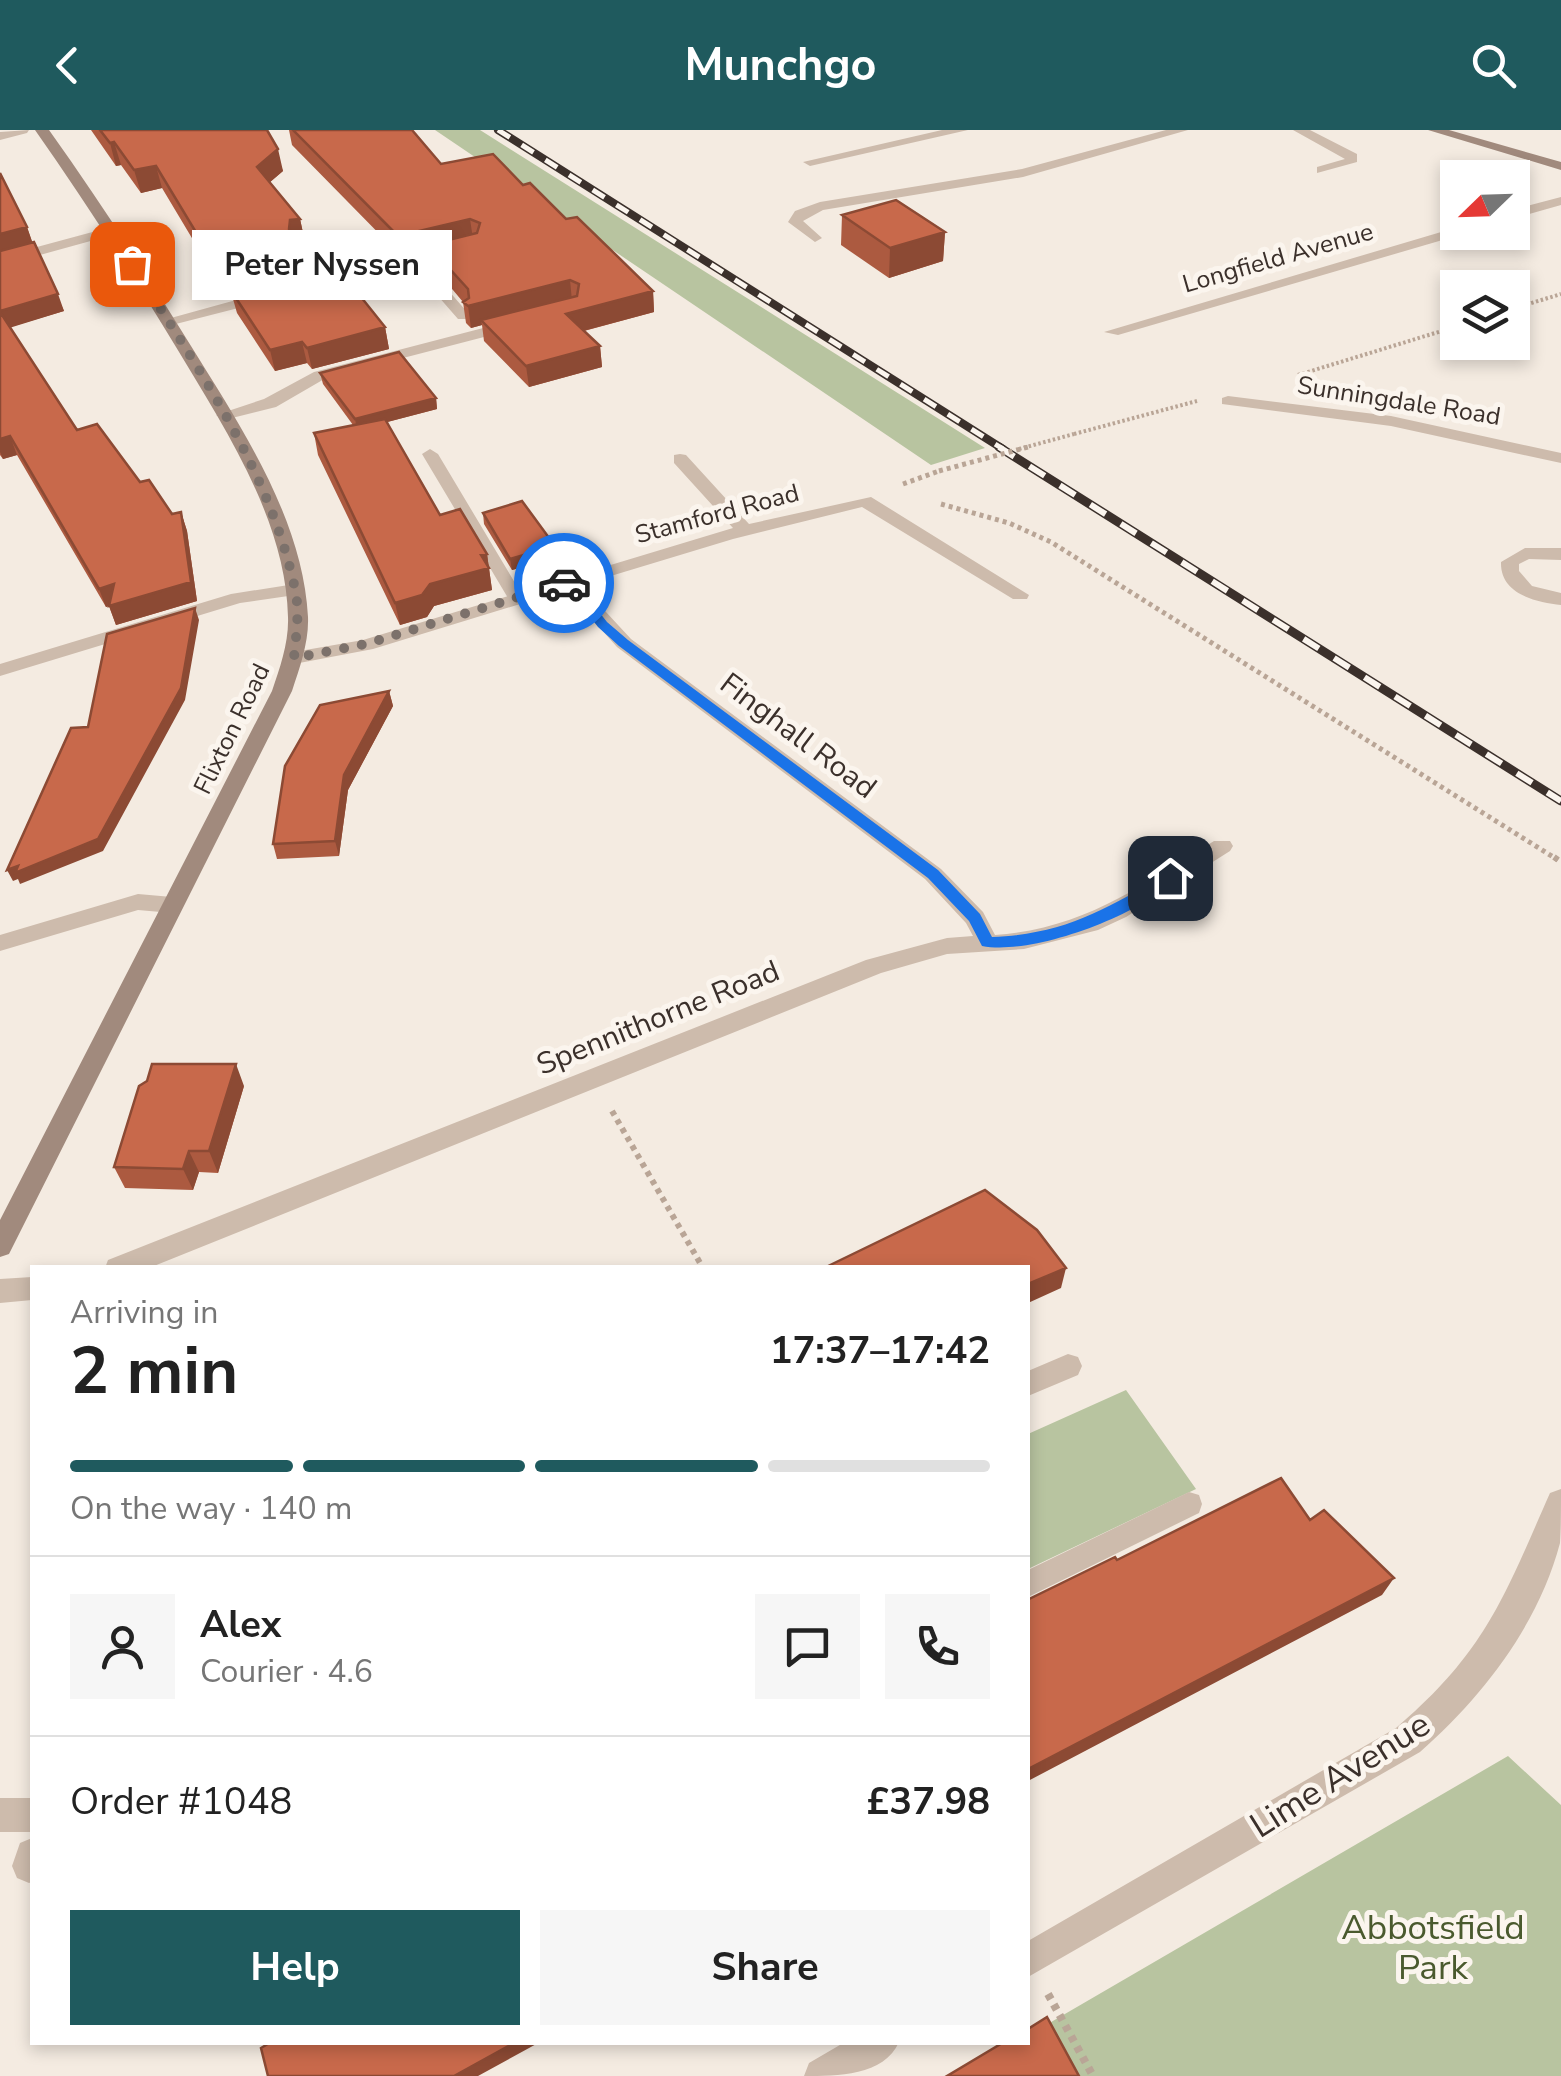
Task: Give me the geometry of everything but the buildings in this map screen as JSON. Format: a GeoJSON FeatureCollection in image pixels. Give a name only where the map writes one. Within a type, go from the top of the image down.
{"type":"FeatureCollection","features":[{"type":"Feature","properties":{"kind":"street"},"geometry":{"type":"LineString","coordinates":[[0,136],[22,130]]}},
{"type":"Feature","properties":{"kind":"street","name":"Flixton Road"},"geometry":{"type":"LineString","coordinates":[[0,1246],[282,691],[294,658],[298,620],[295,590],[255,473],[168,321],[42,130]]}},
{"type":"Feature","properties":{"kind":"street"},"geometry":{"type":"LineString","coordinates":[[810,162],[961,130]]}},
{"type":"Feature","properties":{"kind":"street"},"geometry":{"type":"LineString","coordinates":[[815,238],[795,222],[800,214],[820,206],[1023,173],[1181,130]]}},
{"type":"Feature","properties":{"kind":"street"},"geometry":{"type":"LineString","coordinates":[[1300,130],[1352,157],[1350,162],[1322,170]]}},
{"type":"Feature","properties":{"kind":"street"},"geometry":{"type":"LineString","coordinates":[[1435,130],[1561,166]]}},
{"type":"Feature","properties":{"kind":"street"},"geometry":{"type":"LineString","coordinates":[[1530,210],[1561,201]]}},
{"type":"Feature","properties":{"kind":"street"},"geometry":{"type":"LineString","coordinates":[[0,262],[111,231]]}},
{"type":"Feature","properties":{"kind":"street"},"geometry":{"type":"LineString","coordinates":[[294,290],[474,247],[461,232]]}},
{"type":"Feature","properties":{"kind":"street","name":"Longfield Avenue"},"geometry":{"type":"LineString","coordinates":[[1112,332],[1440,236]]}},
{"type":"Feature","properties":{"kind":"street"},"geometry":{"type":"LineString","coordinates":[[168,321],[276,295]]}},
{"type":"Feature","properties":{"kind":"street"},"geometry":{"type":"LineString","coordinates":[[224,415],[270,403],[320,375],[536,320]]}},
{"type":"Feature","properties":{"kind":"street","name":"Sunningdale Road"},"geometry":{"type":"LineString","coordinates":[[1228,401],[1391,422],[1561,458]]}},
{"type":"Feature","properties":{"kind":"street"},"geometry":{"type":"LineString","coordinates":[[680,459],[746,532]]}},
{"type":"Feature","properties":{"kind":"street","name":"Stamford Road"},"geometry":{"type":"LineString","coordinates":[[294,658],[366,644],[568,582],[865,500],[1020,595]]}},
{"type":"Feature","properties":{"kind":"street"},"geometry":{"type":"LineString","coordinates":[[1561,554],[1525,553],[1510,562],[1508,569],[1528,591],[1561,600]]}},
{"type":"Feature","properties":{"kind":"street","name":"Finghall Road"},"geometry":{"type":"LineString","coordinates":[[568,582],[624,643],[933,874],[975,918],[987,942]]}},
{"type":"Feature","properties":{"kind":"street"},"geometry":{"type":"LineString","coordinates":[[0,670],[238,598],[295,590]]}},
{"type":"Feature","properties":{"kind":"street","name":"Spennithorne Road"},"geometry":{"type":"LineString","coordinates":[[126,1265],[874,966],[948,946],[1024,941],[1090,924],[1222,846]]}},
{"type":"Feature","properties":{"kind":"street"},"geometry":{"type":"LineString","coordinates":[[0,943],[138,902],[172,905]]}},
{"type":"Feature","properties":{"kind":"street"},"geometry":{"type":"LineString","coordinates":[[0,1291],[30,1289]]}},
{"type":"Feature","properties":{"kind":"street"},"geometry":{"type":"LineString","coordinates":[[1030,1383],[1068,1366]]}},
{"type":"Feature","properties":{"kind":"street","name":"Lime Avenue"},"geometry":{"type":"LineString","coordinates":[[1033,1970],[1408,1740],[1448,1708],[1487,1662],[1516,1612],[1561,1503]]}},
{"type":"Feature","properties":{"kind":"street"},"geometry":{"type":"LineString","coordinates":[[0,1814],[30,1815]]}},
{"type":"Feature","properties":{"kind":"street"},"geometry":{"type":"LineString","coordinates":[[822,2076],[876,2045]]}},
{"type":"Feature","properties":{"kind":"lane"},"geometry":{"type":"LineString","coordinates":[[303,248],[330,282]]}},
{"type":"Feature","properties":{"kind":"lane"},"geometry":{"type":"LineString","coordinates":[[415,261],[463,316]]}},
{"type":"Feature","properties":{"kind":"lane"},"geometry":{"type":"LineString","coordinates":[[430,454],[516,598]]}},
{"type":"Feature","properties":{"kind":"lane"},"geometry":{"type":"LineString","coordinates":[[1030,1583],[1189,1504]]}},
{"type":"Feature","properties":{"kind":"path"},"geometry":{"type":"LineString","coordinates":[[1530,303],[1561,294]]}},
{"type":"Feature","properties":{"kind":"path"},"geometry":{"type":"LineString","coordinates":[[1288,378],[1440,332]]}},
{"type":"Feature","properties":{"kind":"path"},"geometry":{"type":"LineString","coordinates":[[939,471],[1188,402],[1228,401]]}},
{"type":"Feature","properties":{"kind":"path"},"geometry":{"type":"LineString","coordinates":[[938,504],[1009,523],[1051,542],[1561,862]]}},
{"type":"Feature","properties":{"kind":"path"},"geometry":{"type":"LineString","coordinates":[[593,1080],[701,1265]]}},
{"type":"Feature","properties":{"kind":"path"},"geometry":{"type":"LineString","coordinates":[[1033,1970],[1093,2076]]}},
{"type":"Feature","properties":{"kind":"green space"},"geometry":{"type":"Polygon","coordinates":[[[435,130],[480,130],[985,448],[931,465],[435,130]]]}},
{"type":"Feature","properties":{"kind":"green space"},"geometry":{"type":"Polygon","coordinates":[[[1126,1390],[1196,1489],[1030,1568],[1030,1433],[1126,1390]]]}},
{"type":"Feature","properties":{"kind":"green space","name":"Abbotsfield Park"},"geometry":{"type":"Polygon","coordinates":[[[1508,1756],[1561,1805],[1561,2076],[1073,2076],[1046,2025],[1508,1756]]]}},
{"type":"Feature","properties":{"kind":"railway"},"geometry":{"type":"LineString","coordinates":[[498,130],[1003,449]]}},
{"type":"Feature","properties":{"kind":"railway"},"geometry":{"type":"LineString","coordinates":[[999,447],[1561,801]]}},
{"type":"Feature","properties":{"kind":"way so far"},"geometry":{"type":"LineString","coordinates":[[132,264],[255,473],[295,590],[298,620],[294,658],[366,644],[564,583]]}},
{"type":"Feature","properties":{"kind":"place","name":"Peter Nyssen"},"geometry":{"type":"Point","coordinates":[132,264]}},
{"type":"Feature","properties":{"kind":"route"},"geometry":{"type":"LineString","coordinates":[[564,583],[568,582],[624,643],[933,874],[956,894],[987,942],[1024,941],[1090,924],[1170,878]]}}]}
